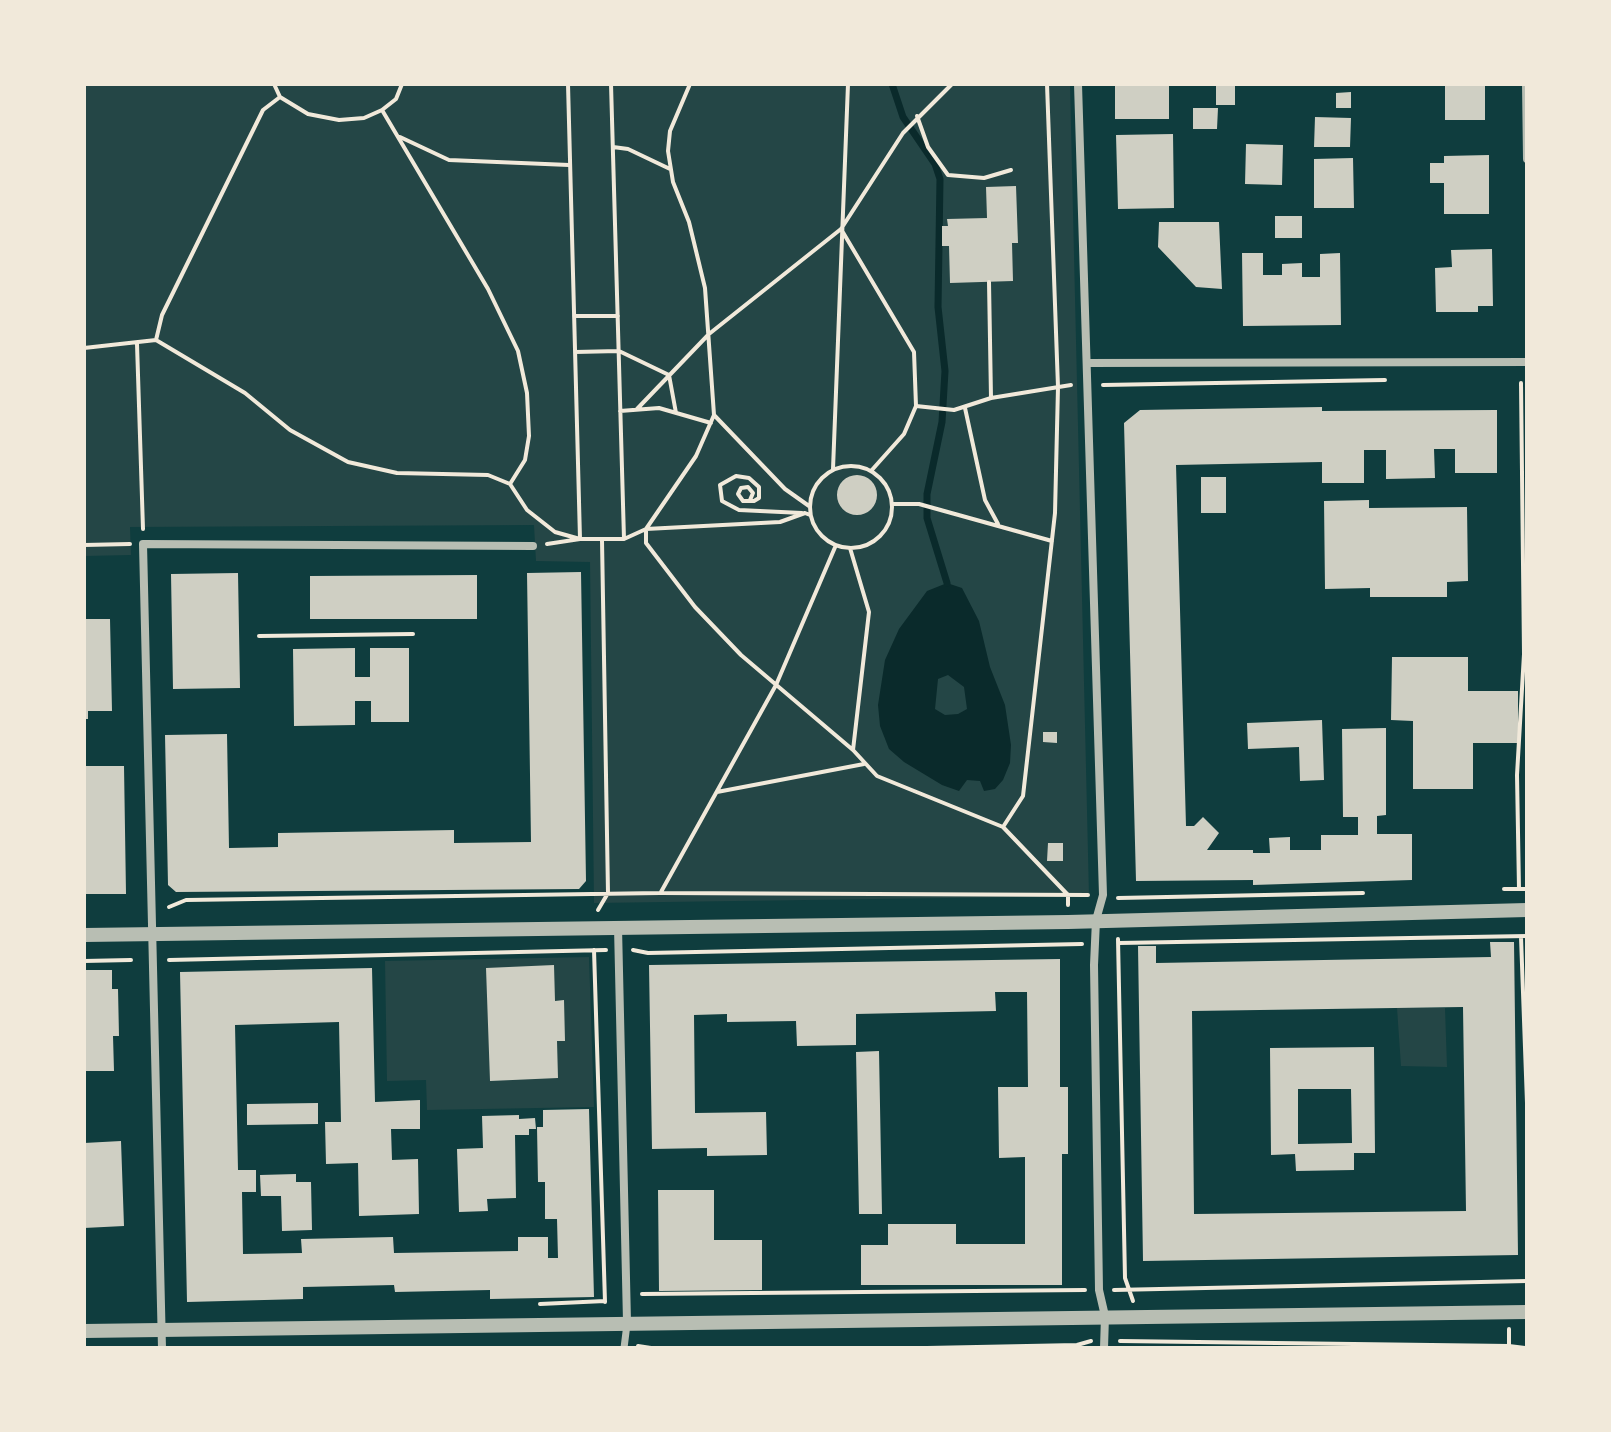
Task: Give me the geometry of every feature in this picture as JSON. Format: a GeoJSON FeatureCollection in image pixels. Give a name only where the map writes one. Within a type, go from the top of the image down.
{"type":"FeatureCollection","features":[{"type":"Feature","properties":{"kind":"street"},"geometry":{"type":"LineString","coordinates":[[1078,84],[1103,895],[1096,920],[1099,1290],[1105,1316],[1104,1348]]}},
{"type":"Feature","properties":{"kind":"street"},"geometry":{"type":"LineString","coordinates":[[1526,84],[1527,159]]}},
{"type":"Feature","properties":{"kind":"street"},"geometry":{"type":"LineString","coordinates":[[1087,363],[1527,362]]}},
{"type":"Feature","properties":{"kind":"street"},"geometry":{"type":"LineString","coordinates":[[162,1348],[143,544],[533,546]]}},
{"type":"Feature","properties":{"kind":"street"},"geometry":{"type":"LineString","coordinates":[[84,935],[1096,920],[1527,910]]}},
{"type":"Feature","properties":{"kind":"street"},"geometry":{"type":"LineString","coordinates":[[618,927],[627,1322],[624,1348]]}},
{"type":"Feature","properties":{"kind":"street"},"geometry":{"type":"LineString","coordinates":[[84,1331],[1527,1312]]}},
{"type":"Feature","properties":{"kind":"path"},"geometry":{"type":"LineString","coordinates":[[274,84],[280,97],[308,114],[339,120],[364,118],[382,110],[396,99],[402,84]]}},
{"type":"Feature","properties":{"kind":"path"},"geometry":{"type":"LineString","coordinates":[[568,84],[580,539]]}},
{"type":"Feature","properties":{"kind":"path"},"geometry":{"type":"LineString","coordinates":[[611,84],[624,539]]}},
{"type":"Feature","properties":{"kind":"path"},"geometry":{"type":"LineString","coordinates":[[690,84],[670,131],[670,169],[700,264],[709,334],[714,415],[696,456],[646,529],[646,543],[695,607],[741,655],[853,750],[877,776],[1003,827],[1068,895]]}},
{"type":"Feature","properties":{"kind":"path"},"geometry":{"type":"LineString","coordinates":[[833,469],[848,84]]}},
{"type":"Feature","properties":{"kind":"path"},"geometry":{"type":"LineString","coordinates":[[637,409],[709,334],[841,229],[903,133],[952,84]]}},
{"type":"Feature","properties":{"kind":"path"},"geometry":{"type":"LineString","coordinates":[[1003,827],[1023,796],[1052,541],[1058,387],[1047,84]]}},
{"type":"Feature","properties":{"kind":"path"},"geometry":{"type":"LineString","coordinates":[[156,340],[162,315],[263,110],[280,97]]}},
{"type":"Feature","properties":{"kind":"path"},"geometry":{"type":"LineString","coordinates":[[382,110],[488,289],[518,351],[527,393],[529,436],[525,460],[510,484]]}},
{"type":"Feature","properties":{"kind":"path"},"geometry":{"type":"LineString","coordinates":[[917,116],[928,147],[948,175],[984,178],[1011,170]]}},
{"type":"Feature","properties":{"kind":"path"},"geometry":{"type":"LineString","coordinates":[[398,136],[449,160],[570,165]]}},
{"type":"Feature","properties":{"kind":"path"},"geometry":{"type":"LineString","coordinates":[[613,147],[628,149],[670,169]]}},
{"type":"Feature","properties":{"kind":"path"},"geometry":{"type":"LineString","coordinates":[[841,229],[914,352],[916,406],[904,434],[871,471]]}},
{"type":"Feature","properties":{"kind":"path"},"geometry":{"type":"LineString","coordinates":[[989,282],[991,398]]}},
{"type":"Feature","properties":{"kind":"path"},"geometry":{"type":"LineString","coordinates":[[574,316],[618,316]]}},
{"type":"Feature","properties":{"kind":"path"},"geometry":{"type":"LineString","coordinates":[[84,341],[87,347],[156,340],[245,393],[290,430],[348,462],[397,473],[488,475],[510,484],[527,510],[555,532],[580,539]]}},
{"type":"Feature","properties":{"kind":"path"},"geometry":{"type":"LineString","coordinates":[[84,545],[143,544],[137,344]]}},
{"type":"Feature","properties":{"kind":"path"},"geometry":{"type":"LineString","coordinates":[[575,352],[619,351],[669,375]]}},
{"type":"Feature","properties":{"kind":"path"},"geometry":{"type":"LineString","coordinates":[[669,375],[676,413]]}},
{"type":"Feature","properties":{"kind":"path"},"geometry":{"type":"LineString","coordinates":[[1103,399],[1104,383],[1400,380]]}},
{"type":"Feature","properties":{"kind":"path"},"geometry":{"type":"LineString","coordinates":[[1519,889],[1517,775],[1524,654],[1521,383]]}},
{"type":"Feature","properties":{"kind":"path"},"geometry":{"type":"LineString","coordinates":[[916,406],[954,410],[991,398],[1073,385]]}},
{"type":"Feature","properties":{"kind":"path"},"geometry":{"type":"LineString","coordinates":[[965,408],[985,500],[999,525]]}},
{"type":"Feature","properties":{"kind":"path"},"geometry":{"type":"LineString","coordinates":[[620,411],[637,409],[676,413],[711,423]]}},
{"type":"Feature","properties":{"kind":"path"},"geometry":{"type":"LineString","coordinates":[[714,415],[785,489],[809,506]]}},
{"type":"Feature","properties":{"kind":"path"},"geometry":{"type":"LineString","coordinates":[[858,466],[871,471],[889,491],[891,518],[875,540],[850,548],[836,545],[815,528],[808,514],[809,506],[816,485],[833,469],[858,466]]}},
{"type":"Feature","properties":{"kind":"path"},"geometry":{"type":"LineString","coordinates":[[750,500],[757,500],[760,491],[749,478],[736,476],[720,485],[722,501],[739,510],[808,514]]}},
{"type":"Feature","properties":{"kind":"path"},"geometry":{"type":"LineString","coordinates":[[892,504],[919,504],[1052,541]]}},
{"type":"Feature","properties":{"kind":"path"},"geometry":{"type":"LineString","coordinates":[[533,546],[580,539],[624,539],[646,529],[780,522],[808,514]]}},
{"type":"Feature","properties":{"kind":"path"},"geometry":{"type":"LineString","coordinates":[[595,915],[608,893],[602,540]]}},
{"type":"Feature","properties":{"kind":"path"},"geometry":{"type":"LineString","coordinates":[[660,893],[776,685],[836,545]]}},
{"type":"Feature","properties":{"kind":"path"},"geometry":{"type":"LineString","coordinates":[[850,548],[869,612],[853,750]]}},
{"type":"Feature","properties":{"kind":"path"},"geometry":{"type":"LineString","coordinates":[[259,636],[413,634]]}},
{"type":"Feature","properties":{"kind":"path"},"geometry":{"type":"LineString","coordinates":[[717,792],[865,763]]}},
{"type":"Feature","properties":{"kind":"path"},"geometry":{"type":"LineString","coordinates":[[1492,890],[1527,889]]}},
{"type":"Feature","properties":{"kind":"path"},"geometry":{"type":"LineString","coordinates":[[169,907],[186,900],[608,893],[1082,895]]}},
{"type":"Feature","properties":{"kind":"path"},"geometry":{"type":"LineString","coordinates":[[1118,898],[1373,893]]}},
{"type":"Feature","properties":{"kind":"path"},"geometry":{"type":"LineString","coordinates":[[1134,1301],[1128,1289],[1124,1254],[1119,943],[1524,936],[1527,1103]]}},
{"type":"Feature","properties":{"kind":"path"},"geometry":{"type":"LineString","coordinates":[[633,950],[648,953],[1069,944]]}},
{"type":"Feature","properties":{"kind":"path"},"geometry":{"type":"LineString","coordinates":[[594,950],[605,1298]]}},
{"type":"Feature","properties":{"kind":"path"},"geometry":{"type":"LineString","coordinates":[[169,960],[611,950]]}},
{"type":"Feature","properties":{"kind":"path"},"geometry":{"type":"LineString","coordinates":[[84,961],[131,960]]}},
{"type":"Feature","properties":{"kind":"path"},"geometry":{"type":"LineString","coordinates":[[1509,1281],[1509,1296]]}},
{"type":"Feature","properties":{"kind":"path"},"geometry":{"type":"LineString","coordinates":[[1120,1290],[1527,1281]]}},
{"type":"Feature","properties":{"kind":"path"},"geometry":{"type":"LineString","coordinates":[[1077,1290],[1077,1302]]}},
{"type":"Feature","properties":{"kind":"path"},"geometry":{"type":"LineString","coordinates":[[642,1294],[1087,1290]]}},
{"type":"Feature","properties":{"kind":"path"},"geometry":{"type":"LineString","coordinates":[[1507,1347],[1509,1330]]}},
{"type":"Feature","properties":{"kind":"path"},"geometry":{"type":"LineString","coordinates":[[927,1348],[1077,1345],[1089,1341]]}},
{"type":"Feature","properties":{"kind":"path"},"geometry":{"type":"LineString","coordinates":[[1117,1341],[1525,1348]]}},
{"type":"Feature","properties":{"kind":"shaded area"},"geometry":{"type":"Polygon","coordinates":[[[84,84],[1070,84],[1089,896],[594,903],[590,562],[536,561],[534,525],[130,527],[131,555],[84,556],[84,84]]]}},
{"type":"Feature","properties":{"kind":"shaded area"},"geometry":{"type":"Polygon","coordinates":[[[947,583],[962,588],[979,621],[990,667],[1005,705],[1011,745],[1010,763],[1003,780],[995,789],[984,791],[980,781],[967,780],[959,791],[942,785],[889,749],[880,726],[878,705],[885,660],[899,629],[927,591],[947,583]],[[948,675],[938,679],[935,709],[945,715],[958,714],[967,709],[964,687],[948,675]]]}},
{"type":"Feature","properties":{"kind":"shaded area"},"geometry":{"type":"Polygon","coordinates":[[[589,957],[594,1107],[427,1110],[426,1080],[387,1081],[385,961],[589,957]]]}},
{"type":"Feature","properties":{"kind":"shaded area"},"geometry":{"type":"Polygon","coordinates":[[[1397,1008],[1445,1008],[1447,1067],[1401,1066],[1397,1008]]]}},
{"type":"Feature","properties":{"kind":"building"},"geometry":{"type":"Polygon","coordinates":[[[1115,84],[1169,84],[1169,119],[1115,119],[1115,84]]]}},
{"type":"Feature","properties":{"kind":"building"},"geometry":{"type":"Polygon","coordinates":[[[1216,84],[1235,84],[1235,105],[1216,105],[1216,84]]]}},
{"type":"Feature","properties":{"kind":"building"},"geometry":{"type":"Polygon","coordinates":[[[1445,84],[1485,84],[1485,120],[1445,120],[1445,84]]]}},
{"type":"Feature","properties":{"kind":"building"},"geometry":{"type":"Polygon","coordinates":[[[1351,92],[1351,108],[1336,108],[1336,93],[1351,92]]]}},
{"type":"Feature","properties":{"kind":"building"},"geometry":{"type":"Polygon","coordinates":[[[1193,108],[1218,108],[1217,129],[1193,129],[1193,108]]]}},
{"type":"Feature","properties":{"kind":"building"},"geometry":{"type":"Polygon","coordinates":[[[1315,117],[1351,118],[1350,147],[1314,147],[1315,117]]]}},
{"type":"Feature","properties":{"kind":"building"},"geometry":{"type":"Polygon","coordinates":[[[1173,134],[1174,208],[1118,209],[1116,135],[1173,134]]]}},
{"type":"Feature","properties":{"kind":"building"},"geometry":{"type":"Polygon","coordinates":[[[1246,144],[1283,145],[1282,185],[1245,184],[1246,144]]]}},
{"type":"Feature","properties":{"kind":"building"},"geometry":{"type":"Polygon","coordinates":[[[1489,155],[1489,214],[1444,214],[1444,183],[1430,183],[1430,163],[1444,163],[1444,156],[1489,155]]]}},
{"type":"Feature","properties":{"kind":"building"},"geometry":{"type":"Polygon","coordinates":[[[1353,158],[1354,208],[1314,208],[1314,159],[1353,158]]]}},
{"type":"Feature","properties":{"kind":"building"},"geometry":{"type":"Polygon","coordinates":[[[1016,186],[1018,243],[1012,243],[1013,281],[950,283],[949,246],[942,246],[942,226],[948,226],[947,219],[987,218],[986,187],[1016,186]]]}},
{"type":"Feature","properties":{"kind":"building"},"geometry":{"type":"Polygon","coordinates":[[[1275,216],[1302,216],[1302,238],[1275,238],[1275,216]]]}},
{"type":"Feature","properties":{"kind":"building"},"geometry":{"type":"Polygon","coordinates":[[[1159,222],[1219,222],[1222,289],[1196,287],[1158,247],[1159,222]]]}},
{"type":"Feature","properties":{"kind":"building"},"geometry":{"type":"Polygon","coordinates":[[[1492,249],[1493,306],[1478,306],[1478,312],[1436,312],[1435,268],[1452,267],[1451,250],[1492,249]]]}},
{"type":"Feature","properties":{"kind":"building"},"geometry":{"type":"Polygon","coordinates":[[[1242,253],[1263,253],[1263,275],[1282,275],[1282,264],[1302,263],[1302,277],[1320,277],[1320,254],[1340,253],[1341,325],[1243,326],[1242,253]]]}},
{"type":"Feature","properties":{"kind":"building"},"geometry":{"type":"Polygon","coordinates":[[[1322,407],[1322,411],[1497,410],[1497,473],[1455,473],[1455,449],[1434,449],[1435,478],[1386,479],[1386,450],[1364,450],[1364,483],[1322,483],[1322,462],[1176,465],[1186,826],[1194,826],[1203,817],[1219,833],[1207,850],[1253,850],[1253,853],[1270,853],[1269,838],[1290,837],[1290,850],[1321,850],[1321,835],[1358,835],[1358,817],[1343,817],[1342,729],[1386,728],[1386,815],[1377,816],[1377,834],[1412,834],[1412,880],[1253,885],[1253,880],[1136,881],[1124,423],[1140,410],[1322,407]]]}},
{"type":"Feature","properties":{"kind":"building"},"geometry":{"type":"Polygon","coordinates":[[[857,475],[871,481],[877,495],[871,509],[857,515],[843,509],[837,495],[843,481],[857,475]]]}},
{"type":"Feature","properties":{"kind":"building"},"geometry":{"type":"Polygon","coordinates":[[[1201,477],[1226,477],[1226,513],[1201,513],[1201,477]]]}},
{"type":"Feature","properties":{"kind":"building"},"geometry":{"type":"Polygon","coordinates":[[[1369,500],[1369,508],[1467,507],[1468,581],[1447,582],[1447,597],[1370,597],[1370,588],[1325,589],[1324,501],[1369,500]]]}},
{"type":"Feature","properties":{"kind":"building"},"geometry":{"type":"Polygon","coordinates":[[[581,572],[586,881],[579,889],[176,892],[168,885],[165,735],[227,734],[229,848],[278,847],[278,833],[454,830],[454,843],[531,842],[527,573],[581,572]]]}},
{"type":"Feature","properties":{"kind":"building"},"geometry":{"type":"Polygon","coordinates":[[[238,573],[240,688],[173,689],[171,574],[238,573]]]}},
{"type":"Feature","properties":{"kind":"building"},"geometry":{"type":"Polygon","coordinates":[[[477,575],[477,619],[310,619],[310,576],[477,575]]]}},
{"type":"Feature","properties":{"kind":"building"},"geometry":{"type":"Polygon","coordinates":[[[84,619],[110,619],[112,711],[88,711],[88,719],[84,719],[84,619]]]}},
{"type":"Feature","properties":{"kind":"building"},"geometry":{"type":"Polygon","coordinates":[[[355,648],[355,677],[370,677],[370,648],[409,648],[409,722],[371,722],[371,701],[355,701],[355,725],[294,726],[293,649],[355,648]]]}},
{"type":"Feature","properties":{"kind":"building"},"geometry":{"type":"Polygon","coordinates":[[[1392,657],[1468,657],[1468,691],[1518,691],[1518,743],[1473,743],[1473,789],[1413,789],[1413,721],[1391,720],[1392,657]]]}},
{"type":"Feature","properties":{"kind":"building"},"geometry":{"type":"Polygon","coordinates":[[[1322,720],[1324,780],[1300,781],[1299,747],[1248,749],[1247,723],[1322,720]]]}},
{"type":"Feature","properties":{"kind":"building"},"geometry":{"type":"Polygon","coordinates":[[[1043,732],[1057,732],[1057,743],[1043,742],[1043,732]]]}},
{"type":"Feature","properties":{"kind":"building"},"geometry":{"type":"Polygon","coordinates":[[[84,766],[124,766],[126,894],[84,894],[84,766]]]}},
{"type":"Feature","properties":{"kind":"building"},"geometry":{"type":"Polygon","coordinates":[[[1048,843],[1063,843],[1063,861],[1047,861],[1048,843]]]}},
{"type":"Feature","properties":{"kind":"building"},"geometry":{"type":"Polygon","coordinates":[[[1490,942],[1514,942],[1518,1255],[1143,1261],[1138,946],[1156,946],[1156,963],[1491,957],[1490,942]],[[1463,1007],[1192,1011],[1194,1214],[1466,1211],[1463,1007]]]}},
{"type":"Feature","properties":{"kind":"building"},"geometry":{"type":"Polygon","coordinates":[[[1060,959],[1060,1087],[1068,1087],[1068,1154],[1062,1154],[1062,1285],[861,1285],[861,1245],[888,1245],[888,1224],[956,1224],[956,1244],[1025,1244],[1025,1157],[999,1158],[998,1087],[1028,1087],[1027,992],[995,992],[996,1011],[856,1014],[856,1045],[797,1046],[796,1021],[727,1022],[727,1014],[694,1015],[695,1113],[766,1112],[767,1155],[707,1156],[707,1148],[652,1149],[649,965],[1060,959]]]}},
{"type":"Feature","properties":{"kind":"building"},"geometry":{"type":"Polygon","coordinates":[[[554,965],[555,1001],[564,1000],[565,1041],[557,1041],[558,1078],[490,1081],[486,968],[554,965]]]}},
{"type":"Feature","properties":{"kind":"building"},"geometry":{"type":"Polygon","coordinates":[[[372,968],[375,1102],[420,1100],[420,1129],[391,1129],[392,1160],[418,1159],[419,1214],[359,1216],[358,1163],[326,1164],[325,1122],[341,1122],[339,1022],[235,1025],[238,1170],[256,1170],[256,1192],[242,1192],[243,1254],[302,1253],[301,1239],[393,1237],[394,1253],[518,1251],[518,1237],[548,1237],[548,1258],[558,1258],[557,1219],[545,1219],[545,1182],[538,1182],[537,1127],[543,1127],[543,1110],[589,1109],[594,1297],[490,1299],[490,1290],[395,1292],[394,1285],[303,1287],[303,1299],[187,1302],[180,972],[372,968]]]}},
{"type":"Feature","properties":{"kind":"building"},"geometry":{"type":"Polygon","coordinates":[[[84,970],[112,970],[112,989],[118,989],[119,1036],[113,1036],[114,1071],[84,1071],[84,970]]]}},
{"type":"Feature","properties":{"kind":"building"},"geometry":{"type":"Polygon","coordinates":[[[1374,1047],[1375,1153],[1354,1153],[1354,1170],[1296,1171],[1295,1154],[1271,1155],[1270,1048],[1374,1047]],[[1298,1089],[1298,1144],[1352,1143],[1351,1089],[1298,1089]]]}},
{"type":"Feature","properties":{"kind":"building"},"geometry":{"type":"Polygon","coordinates":[[[879,1051],[882,1214],[859,1214],[856,1052],[879,1051]]]}},
{"type":"Feature","properties":{"kind":"building"},"geometry":{"type":"Polygon","coordinates":[[[318,1103],[318,1124],[247,1125],[247,1104],[318,1103]]]}},
{"type":"Feature","properties":{"kind":"building"},"geometry":{"type":"Polygon","coordinates":[[[519,1115],[519,1119],[535,1118],[536,1129],[529,1129],[529,1135],[515,1135],[516,1198],[487,1199],[488,1211],[459,1212],[457,1149],[483,1148],[482,1116],[519,1115]]]}},
{"type":"Feature","properties":{"kind":"building"},"geometry":{"type":"Polygon","coordinates":[[[121,1141],[124,1226],[84,1228],[84,1143],[121,1141]]]}},
{"type":"Feature","properties":{"kind":"building"},"geometry":{"type":"Polygon","coordinates":[[[296,1174],[296,1182],[311,1182],[312,1230],[282,1231],[281,1196],[261,1196],[260,1175],[296,1174]]]}},
{"type":"Feature","properties":{"kind":"building"},"geometry":{"type":"Polygon","coordinates":[[[658,1190],[714,1190],[714,1240],[762,1240],[762,1290],[659,1291],[658,1190]]]}},
{"type":"Feature","properties":{"kind":"waterway"},"geometry":{"type":"LineString","coordinates":[[892,84],[903,117],[935,164],[940,179],[938,307],[945,371],[942,422],[927,494],[927,518],[947,583]]}}]}
